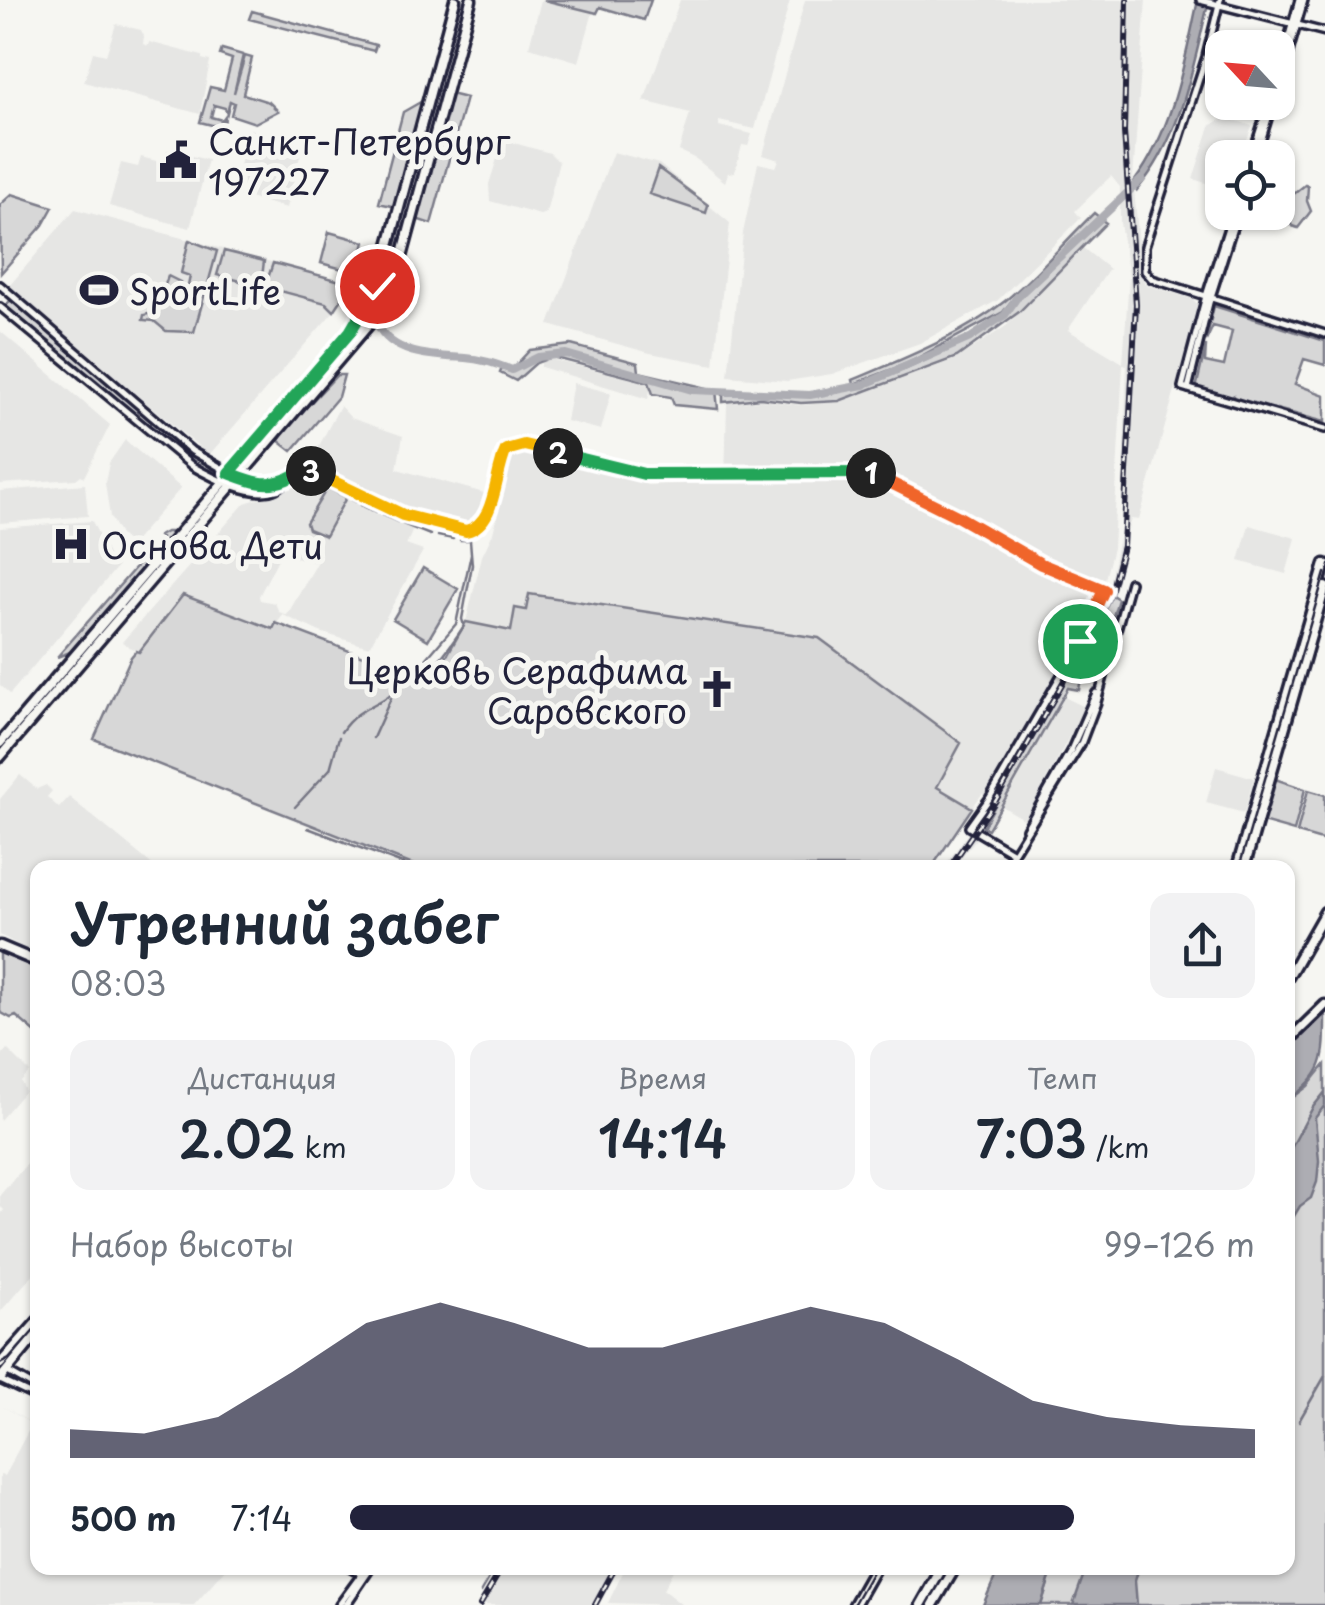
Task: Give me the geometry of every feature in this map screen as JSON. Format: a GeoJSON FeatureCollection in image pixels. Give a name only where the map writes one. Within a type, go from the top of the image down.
{"type":"FeatureCollection","features":[{"type":"Feature","properties":{"kind":"main road"},"geometry":{"type":"LineString","coordinates":[[0,743],[358,321],[377,286],[456,0]]}},
{"type":"Feature","properties":{"kind":"main road"},"geometry":{"type":"LineString","coordinates":[[0,757],[368,327],[392,290],[472,0]]}},
{"type":"Feature","properties":{"kind":"main road"},"geometry":{"type":"LineString","coordinates":[[1242,860],[1325,564]]}},
{"type":"Feature","properties":{"kind":"main road"},"geometry":{"type":"LineString","coordinates":[[1242,860],[1325,587]]}},
{"type":"Feature","properties":{"kind":"main road"},"geometry":{"type":"LineString","coordinates":[[1295,965],[1325,912]]}},
{"type":"Feature","properties":{"kind":"main road"},"geometry":{"type":"LineString","coordinates":[[0,946],[30,959]]}},
{"type":"Feature","properties":{"kind":"main road"},"geometry":{"type":"LineString","coordinates":[[1295,1034],[1325,1005]]}},
{"type":"Feature","properties":{"kind":"main road"},"geometry":{"type":"LineString","coordinates":[[1,1372],[30,1332]]}},
{"type":"Feature","properties":{"kind":"main road"},"geometry":{"type":"LineString","coordinates":[[1,1372],[30,1341]]}},
{"type":"Feature","properties":{"kind":"main road"},"geometry":{"type":"LineString","coordinates":[[854,1605],[872,1575]]}},
{"type":"Feature","properties":{"kind":"main road"},"geometry":{"type":"LineString","coordinates":[[921,1605],[938,1575]]}},
{"type":"Feature","properties":{"kind":"main road"},"geometry":{"type":"LineString","coordinates":[[933,1605],[952,1575]]}},
{"type":"Feature","properties":{"kind":"street"},"geometry":{"type":"LineString","coordinates":[[1200,0],[1325,32]]}},
{"type":"Feature","properties":{"kind":"street"},"geometry":{"type":"LineString","coordinates":[[1294,30],[1302,0]]}},
{"type":"Feature","properties":{"kind":"street"},"geometry":{"type":"LineString","coordinates":[[1218,2],[1206,57],[1145,246],[1147,275],[1325,334]]}},
{"type":"Feature","properties":{"kind":"street"},"geometry":{"type":"LineString","coordinates":[[1293,30],[1296,22]]}},
{"type":"Feature","properties":{"kind":"street"},"geometry":{"type":"LineString","coordinates":[[1230,230],[1185,388],[1325,429]]}},
{"type":"Feature","properties":{"kind":"street"},"geometry":{"type":"LineString","coordinates":[[0,285],[192,450],[236,481]]}},
{"type":"Feature","properties":{"kind":"street"},"geometry":{"type":"LineString","coordinates":[[0,307],[179,457],[222,482],[236,481],[266,492],[304,470],[316,472],[403,515],[466,531],[476,529],[484,520],[503,456],[518,445],[644,474],[871,473],[1041,564],[1104,590],[1075,650],[969,827],[1013,853]]}},
{"type":"Feature","properties":{"kind":"street"},"geometry":{"type":"LineString","coordinates":[[1009,860],[1076,753],[1090,722],[1130,582]]}},
{"type":"Feature","properties":{"kind":"street"},"geometry":{"type":"LineString","coordinates":[[1,1372],[30,1386]]}},
{"type":"Feature","properties":{"kind":"street"},"geometry":{"type":"LineString","coordinates":[[1,1372],[30,1392]]}},
{"type":"Feature","properties":{"kind":"street"},"geometry":{"type":"LineString","coordinates":[[342,1605],[363,1575]]}},
{"type":"Feature","properties":{"kind":"shaded area"},"geometry":{"type":"Polygon","coordinates":[[[541,0],[593,12],[579,62],[529,47],[541,0]]]}},
{"type":"Feature","properties":{"kind":"shaded area"},"geometry":{"type":"Polygon","coordinates":[[[544,0],[651,0],[644,20],[600,7],[597,13],[544,0]]]}},
{"type":"Feature","properties":{"kind":"shaded area"},"geometry":{"type":"Polygon","coordinates":[[[680,0],[790,0],[755,129],[719,121],[719,126],[752,134],[748,146],[742,145],[735,172],[728,173],[725,182],[679,151],[690,113],[644,101],[680,0]]]}},
{"type":"Feature","properties":{"kind":"shaded area"},"geometry":{"type":"Polygon","coordinates":[[[805,0],[1146,0],[1133,178],[1142,278],[1147,285],[1193,299],[1197,304],[1139,520],[1131,519],[1105,611],[984,826],[988,829],[985,835],[977,838],[959,860],[949,860],[993,798],[1083,641],[1109,585],[1121,529],[1127,365],[1123,364],[1113,548],[1104,583],[1076,642],[986,795],[982,794],[972,808],[937,787],[962,743],[819,638],[529,595],[526,610],[514,609],[511,632],[466,622],[482,556],[493,533],[514,451],[518,449],[632,476],[647,485],[725,481],[727,403],[839,402],[956,359],[1006,326],[1083,248],[1109,269],[1068,330],[1123,363],[1129,277],[1120,223],[1120,187],[1111,176],[1075,211],[1081,218],[998,300],[920,343],[832,374],[787,381],[728,376],[743,233],[758,163],[776,167],[779,160],[763,155],[805,0]]]}},
{"type":"Feature","properties":{"kind":"shaded area"},"geometry":{"type":"Polygon","coordinates":[[[1198,0],[1209,0],[1184,100],[1165,147],[1137,190],[1134,182],[1159,140],[1176,95],[1198,0]]]}},
{"type":"Feature","properties":{"kind":"shaded area"},"geometry":{"type":"Polygon","coordinates":[[[252,11],[376,45],[374,51],[249,19],[252,11]]]}},
{"type":"Feature","properties":{"kind":"shaded area"},"geometry":{"type":"Polygon","coordinates":[[[116,24],[141,30],[143,44],[148,46],[149,42],[210,61],[200,114],[84,82],[93,52],[106,55],[116,24]]]}},
{"type":"Feature","properties":{"kind":"shaded area"},"geometry":{"type":"Polygon","coordinates":[[[222,49],[243,55],[234,93],[245,56],[252,58],[243,94],[269,102],[278,111],[255,123],[231,115],[234,103],[230,101],[227,113],[225,108],[214,105],[211,117],[222,120],[225,116],[224,128],[200,122],[210,87],[224,90],[232,59],[220,55],[222,49]]]}},
{"type":"Feature","properties":{"kind":"shaded area"},"geometry":{"type":"Polygon","coordinates":[[[434,90],[443,92],[393,277],[384,275],[434,90]]]}},
{"type":"Feature","properties":{"kind":"shaded area"},"geometry":{"type":"Polygon","coordinates":[[[450,94],[466,98],[431,224],[416,219],[450,94]]]}},
{"type":"Feature","properties":{"kind":"shaded area"},"geometry":{"type":"Polygon","coordinates":[[[424,100],[396,207],[379,203],[403,112],[424,100]]]}},
{"type":"Feature","properties":{"kind":"shaded area"},"geometry":{"type":"Polygon","coordinates":[[[1221,120],[1235,120],[1252,126],[1247,140],[1206,140],[1210,126],[1221,120]]]}},
{"type":"Feature","properties":{"kind":"shaded area"},"geometry":{"type":"Polygon","coordinates":[[[249,129],[303,144],[287,208],[233,194],[249,129]]]}},
{"type":"Feature","properties":{"kind":"shaded area"},"geometry":{"type":"Polygon","coordinates":[[[503,140],[550,153],[559,162],[546,213],[540,215],[490,201],[489,184],[503,140]]]}},
{"type":"Feature","properties":{"kind":"shaded area"},"geometry":{"type":"Polygon","coordinates":[[[1205,142],[1205,183],[1193,179],[1205,142]]]}},
{"type":"Feature","properties":{"kind":"shaded area"},"geometry":{"type":"Polygon","coordinates":[[[167,150],[208,160],[190,228],[109,206],[121,163],[138,167],[141,157],[164,163],[167,150]]]}},
{"type":"Feature","properties":{"kind":"shaded area"},"geometry":{"type":"Polygon","coordinates":[[[613,152],[659,164],[730,223],[714,365],[650,353],[549,325],[613,152]]]}},
{"type":"Feature","properties":{"kind":"shaded area"},"geometry":{"type":"Polygon","coordinates":[[[658,168],[708,205],[706,213],[649,194],[658,168]]]}},
{"type":"Feature","properties":{"kind":"shaded area"},"geometry":{"type":"Polygon","coordinates":[[[1308,186],[1311,211],[1298,228],[1295,227],[1295,193],[1308,186]]]}},
{"type":"Feature","properties":{"kind":"shaded area"},"geometry":{"type":"Polygon","coordinates":[[[12,194],[53,207],[43,225],[1,273],[0,205],[12,194]]]}},
{"type":"Feature","properties":{"kind":"shaded area"},"geometry":{"type":"Polygon","coordinates":[[[75,209],[352,284],[334,311],[209,455],[12,291],[10,285],[75,209]]]}},
{"type":"Feature","properties":{"kind":"shaded area"},"geometry":{"type":"Polygon","coordinates":[[[1094,213],[1099,217],[1003,312],[908,363],[854,384],[853,380],[932,345],[988,314],[1094,213]]]}},
{"type":"Feature","properties":{"kind":"shaded area"},"geometry":{"type":"Polygon","coordinates":[[[1102,220],[1106,223],[1019,312],[957,357],[839,401],[801,403],[760,398],[723,402],[723,394],[809,396],[842,390],[906,369],[970,340],[1006,316],[1019,297],[1102,220]]]}},
{"type":"Feature","properties":{"kind":"shaded area"},"geometry":{"type":"Polygon","coordinates":[[[329,232],[365,242],[357,273],[321,263],[329,232]]]}},
{"type":"Feature","properties":{"kind":"shaded area"},"geometry":{"type":"Polygon","coordinates":[[[189,240],[217,251],[206,291],[188,286],[190,276],[181,273],[189,240]]]}},
{"type":"Feature","properties":{"kind":"shaded area"},"geometry":{"type":"Polygon","coordinates":[[[224,251],[264,261],[261,286],[217,275],[224,251]]]}},
{"type":"Feature","properties":{"kind":"shaded area"},"geometry":{"type":"Polygon","coordinates":[[[273,263],[352,284],[334,311],[326,303],[265,287],[273,263]]]}},
{"type":"Feature","properties":{"kind":"shaded area"},"geometry":{"type":"Polygon","coordinates":[[[168,276],[180,282],[176,290],[184,293],[186,287],[205,293],[194,332],[166,331],[154,321],[143,320],[144,315],[153,313],[168,276]]]}},
{"type":"Feature","properties":{"kind":"shaded area"},"geometry":{"type":"Polygon","coordinates":[[[11,300],[213,470],[211,473],[166,441],[16,316],[5,306],[11,300]]]}},
{"type":"Feature","properties":{"kind":"shaded area"},"geometry":{"type":"Polygon","coordinates":[[[1214,306],[1325,341],[1325,365],[1304,359],[1295,384],[1325,395],[1325,422],[1280,410],[1285,415],[1273,412],[1274,408],[1272,411],[1233,400],[1233,396],[1230,399],[1196,389],[1206,345],[1205,362],[1224,366],[1232,331],[1213,326],[1206,341],[1214,306]]]}},
{"type":"Feature","properties":{"kind":"shaded area"},"geometry":{"type":"Polygon","coordinates":[[[0,331],[110,425],[84,477],[0,484],[0,331]]]}},
{"type":"Feature","properties":{"kind":"shaded area"},"geometry":{"type":"Polygon","coordinates":[[[571,345],[638,363],[639,372],[716,390],[718,409],[674,405],[671,397],[653,394],[649,382],[552,357],[536,363],[516,381],[500,373],[503,366],[513,368],[530,350],[571,345]]]}},
{"type":"Feature","properties":{"kind":"shaded area"},"geometry":{"type":"Polygon","coordinates":[[[550,359],[648,383],[648,399],[541,367],[541,362],[550,359]]]}},
{"type":"Feature","properties":{"kind":"shaded area"},"geometry":{"type":"Polygon","coordinates":[[[337,375],[344,375],[338,397],[292,451],[279,441],[285,430],[337,375]]]}},
{"type":"Feature","properties":{"kind":"shaded area"},"geometry":{"type":"Polygon","coordinates":[[[573,383],[611,393],[601,430],[566,421],[573,383]]]}},
{"type":"Feature","properties":{"kind":"shaded area"},"geometry":{"type":"Polygon","coordinates":[[[340,406],[351,418],[403,436],[397,469],[484,493],[475,525],[459,528],[427,521],[391,506],[393,500],[310,463],[340,406]]]}},
{"type":"Feature","properties":{"kind":"shaded area"},"geometry":{"type":"Polygon","coordinates":[[[125,440],[181,488],[131,545],[110,517],[105,483],[109,463],[125,440]]]}},
{"type":"Feature","properties":{"kind":"shaded area"},"geometry":{"type":"Polygon","coordinates":[[[318,480],[416,523],[406,545],[423,551],[369,647],[320,632],[283,615],[273,629],[184,595],[139,653],[122,642],[245,503],[318,480]],[[281,553],[260,600],[275,603],[279,612],[287,615],[317,563],[281,553]]]}},
{"type":"Feature","properties":{"kind":"shaded area"},"geometry":{"type":"Polygon","coordinates":[[[330,483],[348,494],[325,536],[308,529],[306,523],[330,483]]]}},
{"type":"Feature","properties":{"kind":"shaded area"},"geometry":{"type":"Polygon","coordinates":[[[85,484],[88,516],[0,523],[0,491],[85,484]]]}},
{"type":"Feature","properties":{"kind":"shaded area"},"geometry":{"type":"Polygon","coordinates":[[[92,521],[109,557],[118,566],[10,694],[0,685],[0,528],[92,521]]]}},
{"type":"Feature","properties":{"kind":"shaded area"},"geometry":{"type":"Polygon","coordinates":[[[1249,525],[1296,538],[1286,574],[1239,561],[1249,525]]]}},
{"type":"Feature","properties":{"kind":"shaded area"},"geometry":{"type":"Polygon","coordinates":[[[172,532],[168,541],[73,651],[57,657],[159,536],[172,532]]]}},
{"type":"Feature","properties":{"kind":"shaded area"},"geometry":{"type":"Polygon","coordinates":[[[423,568],[458,589],[428,640],[393,619],[423,568]]]}},
{"type":"Feature","properties":{"kind":"shaded area"},"geometry":{"type":"Polygon","coordinates":[[[529,594],[819,638],[961,743],[937,787],[972,808],[937,860],[400,860],[94,739],[131,657],[183,595],[273,629],[276,623],[418,677],[442,664],[466,622],[511,631],[515,608],[526,610],[529,594]]]}},
{"type":"Feature","properties":{"kind":"shaded area"},"geometry":{"type":"Polygon","coordinates":[[[1112,595],[1118,599],[1096,675],[1082,671],[1079,690],[1068,688],[988,829],[983,827],[1112,595]]]}},
{"type":"Feature","properties":{"kind":"shaded area"},"geometry":{"type":"Polygon","coordinates":[[[1064,697],[1085,707],[1025,820],[1002,806],[1064,697]]]}},
{"type":"Feature","properties":{"kind":"shaded area"},"geometry":{"type":"Polygon","coordinates":[[[1216,767],[1254,778],[1244,813],[1206,803],[1216,767]]]}},
{"type":"Feature","properties":{"kind":"shaded area"},"geometry":{"type":"Polygon","coordinates":[[[20,775],[37,789],[46,785],[52,791],[47,797],[59,808],[69,797],[146,860],[30,860],[30,951],[0,935],[0,799],[20,775]]]}},
{"type":"Feature","properties":{"kind":"shaded area"},"geometry":{"type":"Polygon","coordinates":[[[1275,779],[1305,789],[1294,831],[1262,822],[1275,779]]]}},
{"type":"Feature","properties":{"kind":"shaded area"},"geometry":{"type":"Polygon","coordinates":[[[1308,790],[1325,795],[1325,841],[1297,833],[1308,790]]]}},
{"type":"Feature","properties":{"kind":"shaded area"},"geometry":{"type":"Polygon","coordinates":[[[0,953],[30,965],[30,1028],[16,1016],[11,1018],[0,1012],[0,953]]]}},
{"type":"Feature","properties":{"kind":"shaded area"},"geometry":{"type":"Polygon","coordinates":[[[1325,1014],[1320,1065],[1295,1095],[1295,1043],[1325,1014]]]}},
{"type":"Feature","properties":{"kind":"shaded area"},"geometry":{"type":"Polygon","coordinates":[[[7,1049],[30,1072],[21,1082],[25,1091],[0,1120],[0,1057],[7,1049]]]}},
{"type":"Feature","properties":{"kind":"shaded area"},"geometry":{"type":"Polygon","coordinates":[[[1325,1065],[1325,1605],[1041,1605],[1051,1575],[1295,1575],[1295,1096],[1325,1065]]]}},
{"type":"Feature","properties":{"kind":"shaded area"},"geometry":{"type":"Polygon","coordinates":[[[1325,1092],[1325,1105],[1315,1118],[1317,1182],[1311,1198],[1295,1214],[1295,1141],[1325,1092]]]}},
{"type":"Feature","properties":{"kind":"shaded area"},"geometry":{"type":"Polygon","coordinates":[[[30,1160],[30,1278],[0,1312],[0,1215],[4,1210],[0,1195],[30,1160]]]}},
{"type":"Feature","properties":{"kind":"shaded area"},"geometry":{"type":"Polygon","coordinates":[[[30,1428],[30,1575],[221,1575],[194,1605],[0,1605],[0,1475],[4,1476],[30,1428]]]}},
{"type":"Feature","properties":{"kind":"shaded area"},"geometry":{"type":"Polygon","coordinates":[[[496,1575],[615,1575],[599,1605],[478,1605],[496,1575]]]}},
{"type":"Feature","properties":{"kind":"shaded area"},"geometry":{"type":"Polygon","coordinates":[[[622,1575],[670,1575],[663,1590],[682,1605],[608,1603],[622,1575]]]}},
{"type":"Feature","properties":{"kind":"shaded area"},"geometry":{"type":"Polygon","coordinates":[[[996,1575],[1051,1575],[1041,1605],[983,1605],[996,1575]]]}},
{"type":"Feature","properties":{"kind":"shaded area"},"geometry":{"type":"Polygon","coordinates":[[[1084,1575],[1137,1575],[1137,1605],[1073,1605],[1084,1575]]]}},
{"type":"Feature","properties":{"kind":"waterway"},"geometry":{"type":"LineString","coordinates":[[378,325],[393,343],[404,349],[477,359],[512,370],[538,357],[566,354],[692,390],[810,395],[863,385],[970,338],[1005,315],[1018,296],[1142,179]]}},
{"type":"Feature","properties":{"kind":"waterway"},"geometry":{"type":"LineString","coordinates":[[327,488],[347,498]]}},
{"type":"Feature","properties":{"kind":"waterway"},"geometry":{"type":"LineString","coordinates":[[352,500],[356,502]]}},
{"type":"Feature","properties":{"kind":"waterway"},"geometry":{"type":"LineString","coordinates":[[361,505],[376,512]]}},
{"type":"Feature","properties":{"kind":"waterway"},"geometry":{"type":"LineString","coordinates":[[383,515],[398,522]]}},
{"type":"Feature","properties":{"kind":"waterway"},"geometry":{"type":"LineString","coordinates":[[403,524],[430,535]]}},
{"type":"Feature","properties":{"kind":"waterway"},"geometry":{"type":"LineString","coordinates":[[438,536],[453,539]]}},
{"type":"Feature","properties":{"kind":"waterway"},"geometry":{"type":"LineString","coordinates":[[341,732],[356,716],[398,686],[428,671],[464,626],[472,565],[470,540],[460,540]]}},
{"type":"Feature","properties":{"kind":"waterway"},"geometry":{"type":"LineString","coordinates":[[409,679],[456,624],[471,554]]}},
{"type":"Feature","properties":{"kind":"waterway"},"geometry":{"type":"LineString","coordinates":[[373,738],[391,698]]}},
{"type":"Feature","properties":{"kind":"waterway"},"geometry":{"type":"LineString","coordinates":[[295,807],[330,769],[339,737]]}},
{"type":"Feature","properties":{"kind":"waterway"},"geometry":{"type":"LineString","coordinates":[[308,828],[392,860]]}},
{"type":"Feature","properties":{"kind":"waterway"},"geometry":{"type":"LineString","coordinates":[[1299,1421],[1325,1376]]}},
{"type":"Feature","properties":{"kind":"waterway"},"geometry":{"type":"LineString","coordinates":[[481,1592],[491,1575]]}},
{"type":"Feature","properties":{"kind":"tram line"},"geometry":{"type":"LineString","coordinates":[[1241,860],[1325,573]]}},
{"type":"Feature","properties":{"kind":"tram line"},"geometry":{"type":"LineString","coordinates":[[0,1364],[30,1335]]}},
{"type":"Feature","properties":{"kind":"tram line"},"geometry":{"type":"LineString","coordinates":[[853,1605],[870,1575]]}},
{"type":"Feature","properties":{"kind":"railway"},"geometry":{"type":"LineString","coordinates":[[955,860],[996,800],[1095,626],[1112,589],[1123,546],[1136,304],[1124,132],[1127,0]]}},
{"type":"Feature","properties":{"kind":"railway"},"geometry":{"type":"LineString","coordinates":[[480,1605],[498,1575]]}},
{"type":"Feature","properties":{"kind":"railway"},"geometry":{"type":"LineString","coordinates":[[595,1605],[611,1575]]}},
{"type":"Feature","properties":{"kind":"place","name":"Санкт-Петербург 197227"},"geometry":{"type":"Point","coordinates":[178,160]}},
{"type":"Feature","properties":{"kind":"place","name":"SportLife"},"geometry":{"type":"Point","coordinates":[99,290]}},
{"type":"Feature","properties":{"kind":"place","name":"Основа Дети"},"geometry":{"type":"Point","coordinates":[71,544]}},
{"type":"Feature","properties":{"kind":"place","name":"Церковь Серафима Саровского"},"geometry":{"type":"Point","coordinates":[717,689]}},
{"type":"Feature","properties":{"kind":"route"},"geometry":{"type":"LineString","coordinates":[[377,286],[350,332],[229,473],[264,485],[304,470],[316,472],[403,515],[466,531],[476,529],[484,520],[503,456],[506,450],[518,445],[644,474],[871,473],[1041,564],[1104,590],[1080,641]]}}]}
